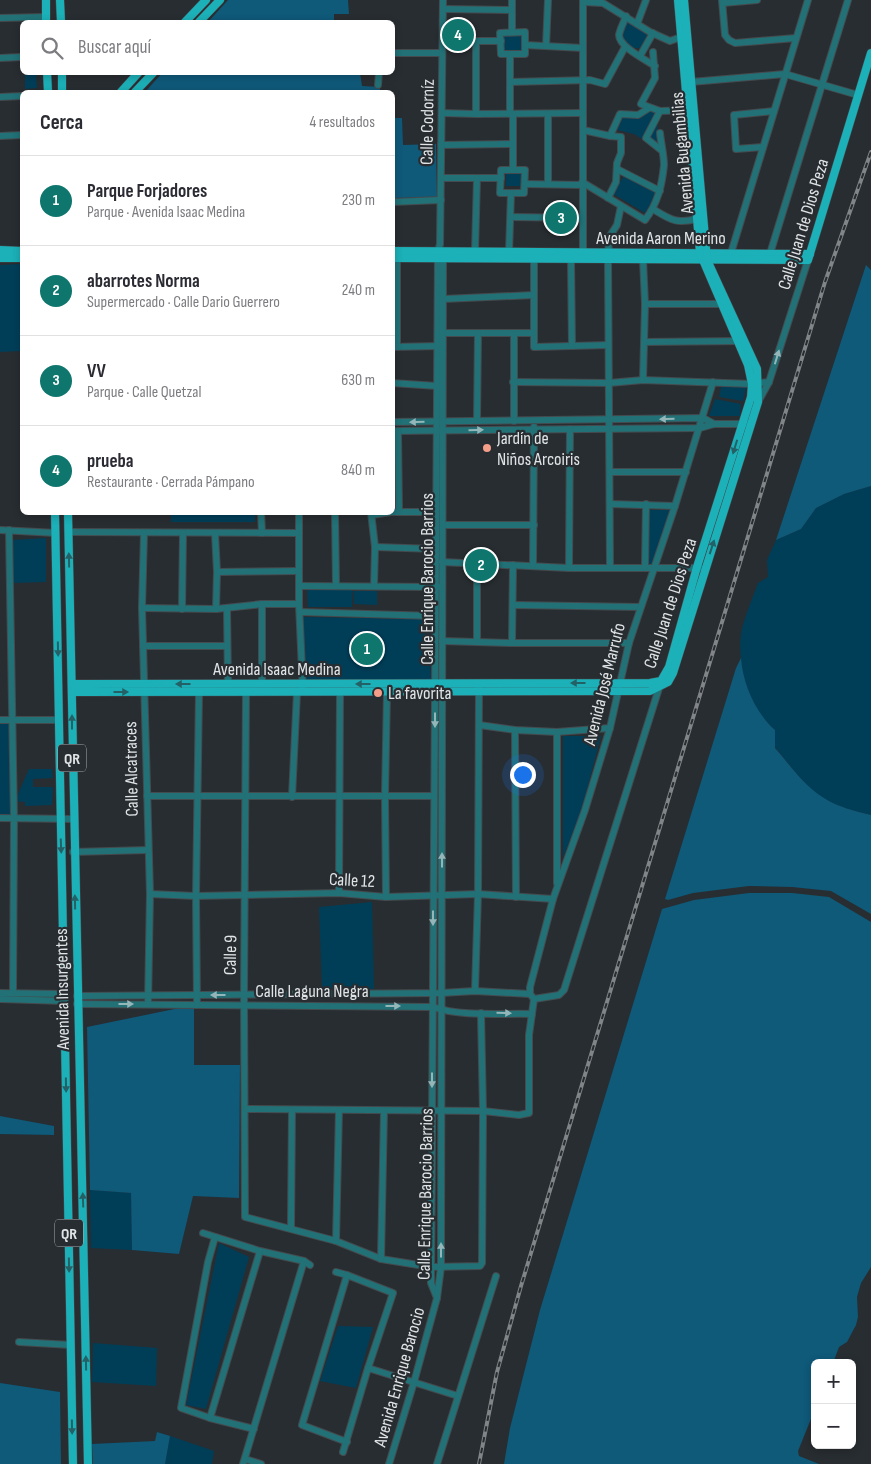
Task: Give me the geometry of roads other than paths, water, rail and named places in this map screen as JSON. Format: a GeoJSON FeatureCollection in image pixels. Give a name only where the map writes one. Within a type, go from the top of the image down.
{"type":"FeatureCollection","features":[{"type":"Feature","properties":{"kind":"main road"},"geometry":{"type":"LineString","coordinates":[[187,20],[206,0]]}},
{"type":"Feature","properties":{"kind":"main road"},"geometry":{"type":"LineString","coordinates":[[201,20],[220,0]]}},
{"type":"Feature","properties":{"kind":"main road","name":"Avenida Bugambilias"},"geometry":{"type":"LineString","coordinates":[[678,0],[682,11],[691,82],[690,110],[697,219],[703,256],[722,304],[742,341]]}},
{"type":"Feature","properties":{"kind":"main road","name":"Avenida Bugambilias"},"geometry":{"type":"LineString","coordinates":[[684,0],[681,37],[690,110],[703,256],[742,341],[755,383]]}},
{"type":"Feature","properties":{"kind":"main road"},"geometry":{"type":"LineString","coordinates":[[46,20],[46,1],[60,2],[61,20]]}},
{"type":"Feature","properties":{"kind":"main road","name":"Calle Juan de Dios Peza"},"geometry":{"type":"LineString","coordinates":[[809,257],[871,53]]}},
{"type":"Feature","properties":{"kind":"main road"},"geometry":{"type":"LineString","coordinates":[[47,75],[48,90]]}},
{"type":"Feature","properties":{"kind":"main road"},"geometry":{"type":"LineString","coordinates":[[62,75],[62,90]]}},
{"type":"Feature","properties":{"kind":"main road"},"geometry":{"type":"LineString","coordinates":[[123,90],[136,75]]}},
{"type":"Feature","properties":{"kind":"main road"},"geometry":{"type":"LineString","coordinates":[[137,90],[151,75]]}},
{"type":"Feature","properties":{"kind":"main road"},"geometry":{"type":"LineString","coordinates":[[0,250],[20,251]]}},
{"type":"Feature","properties":{"kind":"main road","name":"Avenida Aaron Merino"},"geometry":{"type":"LineString","coordinates":[[395,256],[509,252],[583,256],[809,257]]}},
{"type":"Feature","properties":{"kind":"main road","name":"Avenida Aaron Merino"},"geometry":{"type":"LineString","coordinates":[[440,253],[534,259],[570,259],[583,256]]}},
{"type":"Feature","properties":{"kind":"main road","name":"Avenida Aaron Merino"},"geometry":{"type":"LineString","coordinates":[[608,256],[643,259],[731,254],[769,257]]}},
{"type":"Feature","properties":{"kind":"main road"},"geometry":{"type":"LineString","coordinates":[[0,258],[20,258]]}},
{"type":"Feature","properties":{"kind":"main road","name":"Calle Juan de Dios Peza"},"geometry":{"type":"LineString","coordinates":[[701,568],[758,402],[755,383]]}},
{"type":"Feature","properties":{"kind":"main road","name":"Calle Juan de Dios Peza"},"geometry":{"type":"LineString","coordinates":[[660,685],[668,682],[673,673],[701,568],[755,383]]}},
{"type":"Feature","properties":{"kind":"main road","name":"Avenida Insurgentes"},"geometry":{"type":"LineString","coordinates":[[55,515],[73,1464]]}},
{"type":"Feature","properties":{"kind":"main road","name":"Avenida Insurgentes"},"geometry":{"type":"LineString","coordinates":[[68,515],[88,1464]]}},
{"type":"Feature","properties":{"kind":"main road"},"geometry":{"type":"LineString","coordinates":[[58,621],[70,621]]}},
{"type":"Feature","properties":{"kind":"main road","name":"Avenida Isaac Medina"},"geometry":{"type":"LineString","coordinates":[[72,688],[144,688],[262,684],[340,692],[387,692],[438,688]]}},
{"type":"Feature","properties":{"kind":"main road","name":"Avenida Isaac Medina"},"geometry":{"type":"LineString","coordinates":[[144,688],[200,692],[246,692],[301,689],[618,687],[650,692],[660,685]]}},
{"type":"Feature","properties":{"kind":"main road"},"geometry":{"type":"LineString","coordinates":[[66,1063],[79,1063]]}},
{"type":"Feature","properties":{"kind":"main road"},"geometry":{"type":"LineString","coordinates":[[67,1144],[81,1144]]}},
{"type":"Feature","properties":{"kind":"main road"},"geometry":{"type":"LineString","coordinates":[[71,1382],[87,1382]]}},
{"type":"Feature","properties":{"kind":"street","name":"Calle Codorníz"},"geometry":{"type":"LineString","coordinates":[[440,253],[443,0]]}},
{"type":"Feature","properties":{"kind":"street"},"geometry":{"type":"LineString","coordinates":[[512,0],[512,32]]}},
{"type":"Feature","properties":{"kind":"street"},"geometry":{"type":"LineString","coordinates":[[546,46],[548,0]]}},
{"type":"Feature","properties":{"kind":"street"},"geometry":{"type":"LineString","coordinates":[[637,24],[646,0]]}},
{"type":"Feature","properties":{"kind":"street"},"geometry":{"type":"LineString","coordinates":[[757,0],[723,2],[725,35],[729,40],[735,43],[796,38]]}},
{"type":"Feature","properties":{"kind":"street"},"geometry":{"type":"LineString","coordinates":[[731,254],[808,0]]}},
{"type":"Feature","properties":{"kind":"street"},"geometry":{"type":"LineString","coordinates":[[769,257],[848,0]]}},
{"type":"Feature","properties":{"kind":"street"},"geometry":{"type":"LineString","coordinates":[[583,256],[583,1],[603,2],[637,24],[670,41],[681,37]]}},
{"type":"Feature","properties":{"kind":"street"},"geometry":{"type":"LineString","coordinates":[[443,9],[512,10]]}},
{"type":"Feature","properties":{"kind":"street"},"geometry":{"type":"LineString","coordinates":[[626,16],[619,36],[621,42],[655,66]]}},
{"type":"Feature","properties":{"kind":"street"},"geometry":{"type":"LineString","coordinates":[[0,18],[46,20]]}},
{"type":"Feature","properties":{"kind":"street"},"geometry":{"type":"LineString","coordinates":[[525,32],[524,54],[501,54],[500,41],[500,33],[525,32]]}},
{"type":"Feature","properties":{"kind":"street"},"geometry":{"type":"LineString","coordinates":[[640,56],[653,33]]}},
{"type":"Feature","properties":{"kind":"street"},"geometry":{"type":"LineString","coordinates":[[443,41],[500,41]]}},
{"type":"Feature","properties":{"kind":"street"},"geometry":{"type":"LineString","coordinates":[[476,41],[476,114]]}},
{"type":"Feature","properties":{"kind":"street"},"geometry":{"type":"LineString","coordinates":[[525,46],[583,48]]}},
{"type":"Feature","properties":{"kind":"street"},"geometry":{"type":"LineString","coordinates":[[510,82],[590,80],[605,84],[625,46]]}},
{"type":"Feature","properties":{"kind":"street"},"geometry":{"type":"LineString","coordinates":[[653,52],[655,78],[641,104],[660,111],[690,110]]}},
{"type":"Feature","properties":{"kind":"street"},"geometry":{"type":"LineString","coordinates":[[395,53],[442,53]]}},
{"type":"Feature","properties":{"kind":"street"},"geometry":{"type":"LineString","coordinates":[[510,54],[513,170]]}},
{"type":"Feature","properties":{"kind":"street"},"geometry":{"type":"LineString","coordinates":[[0,58],[20,57]]}},
{"type":"Feature","properties":{"kind":"street"},"geometry":{"type":"LineString","coordinates":[[691,82],[785,74],[821,86],[858,95]]}},
{"type":"Feature","properties":{"kind":"street"},"geometry":{"type":"LineString","coordinates":[[378,85],[379,75]]}},
{"type":"Feature","properties":{"kind":"street"},"geometry":{"type":"LineString","coordinates":[[0,97],[20,96]]}},
{"type":"Feature","properties":{"kind":"street"},"geometry":{"type":"LineString","coordinates":[[610,136],[620,114],[638,115],[649,108]]}},
{"type":"Feature","properties":{"kind":"street"},"geometry":{"type":"LineString","coordinates":[[660,111],[646,138],[661,150]]}},
{"type":"Feature","properties":{"kind":"street"},"geometry":{"type":"LineString","coordinates":[[763,147],[736,149],[734,115],[774,111]]}},
{"type":"Feature","properties":{"kind":"street"},"geometry":{"type":"LineString","coordinates":[[442,113],[582,113]]}},
{"type":"Feature","properties":{"kind":"street"},"geometry":{"type":"LineString","coordinates":[[548,114],[548,184]]}},
{"type":"Feature","properties":{"kind":"street"},"geometry":{"type":"LineString","coordinates":[[583,130],[621,137],[621,153],[617,163],[616,182],[608,198]]}},
{"type":"Feature","properties":{"kind":"street"},"geometry":{"type":"LineString","coordinates":[[525,184],[582,183],[645,220],[653,209],[660,191],[664,164],[660,133]]}},
{"type":"Feature","properties":{"kind":"street"},"geometry":{"type":"LineString","coordinates":[[0,136],[20,136]]}},
{"type":"Feature","properties":{"kind":"street"},"geometry":{"type":"LineString","coordinates":[[441,145],[513,144]]}},
{"type":"Feature","properties":{"kind":"street"},"geometry":{"type":"LineString","coordinates":[[501,170],[525,170],[524,194],[500,193],[501,178],[501,170]]}},
{"type":"Feature","properties":{"kind":"street"},"geometry":{"type":"LineString","coordinates":[[617,170],[660,191]]}},
{"type":"Feature","properties":{"kind":"street"},"geometry":{"type":"LineString","coordinates":[[441,178],[501,178]]}},
{"type":"Feature","properties":{"kind":"street"},"geometry":{"type":"LineString","coordinates":[[475,252],[477,178]]}},
{"type":"Feature","properties":{"kind":"street"},"geometry":{"type":"LineString","coordinates":[[509,252],[511,194]]}},
{"type":"Feature","properties":{"kind":"street"},"geometry":{"type":"LineString","coordinates":[[395,202],[441,200]]}},
{"type":"Feature","properties":{"kind":"street"},"geometry":{"type":"LineString","coordinates":[[610,567],[608,239],[617,225],[621,206]]}},
{"type":"Feature","properties":{"kind":"street"},"geometry":{"type":"LineString","coordinates":[[653,209],[671,220],[681,222],[697,219]]}},
{"type":"Feature","properties":{"kind":"street"},"geometry":{"type":"LineString","coordinates":[[511,217],[582,218]]}},
{"type":"Feature","properties":{"kind":"street","name":"Calle Enrique Barocio Barrios"},"geometry":{"type":"LineString","coordinates":[[440,253],[443,299],[443,334],[440,346],[437,386],[440,422]]}},
{"type":"Feature","properties":{"kind":"street","name":"Calle Enrique Barocio Barrios"},"geometry":{"type":"LineString","coordinates":[[437,1298],[441,1267],[442,894],[435,616],[442,562],[440,253]]}},
{"type":"Feature","properties":{"kind":"street","name":"Calle Juan de Dios Peza"},"geometry":{"type":"LineString","coordinates":[[758,402],[769,382],[809,257]]}},
{"type":"Feature","properties":{"kind":"street"},"geometry":{"type":"LineString","coordinates":[[534,259],[534,347],[608,345]]}},
{"type":"Feature","properties":{"kind":"street"},"geometry":{"type":"LineString","coordinates":[[570,259],[572,346]]}},
{"type":"Feature","properties":{"kind":"street"},"geometry":{"type":"LineString","coordinates":[[643,259],[643,380]]}},
{"type":"Feature","properties":{"kind":"street"},"geometry":{"type":"LineString","coordinates":[[443,299],[534,295]]}},
{"type":"Feature","properties":{"kind":"street"},"geometry":{"type":"LineString","coordinates":[[644,304],[722,304]]}},
{"type":"Feature","properties":{"kind":"street"},"geometry":{"type":"LineString","coordinates":[[477,421],[478,333]]}},
{"type":"Feature","properties":{"kind":"street"},"geometry":{"type":"LineString","coordinates":[[443,334],[533,334]]}},
{"type":"Feature","properties":{"kind":"street"},"geometry":{"type":"LineString","coordinates":[[514,334],[514,421]]}},
{"type":"Feature","properties":{"kind":"street"},"geometry":{"type":"LineString","coordinates":[[644,342],[742,341]]}},
{"type":"Feature","properties":{"kind":"street"},"geometry":{"type":"LineString","coordinates":[[395,347],[440,346]]}},
{"type":"Feature","properties":{"kind":"street"},"geometry":{"type":"LineString","coordinates":[[513,382],[609,383],[643,380],[769,382]]}},
{"type":"Feature","properties":{"kind":"street","name":"Avenida José Marrufo"},"geometry":{"type":"LineString","coordinates":[[532,997],[530,987],[553,899],[585,810],[610,728],[629,643],[686,472],[713,382]]}},
{"type":"Feature","properties":{"kind":"street"},"geometry":{"type":"LineString","coordinates":[[395,383],[437,386]]}},
{"type":"Feature","properties":{"kind":"street"},"geometry":{"type":"LineString","coordinates":[[395,422],[703,418],[714,424]]}},
{"type":"Feature","properties":{"kind":"street"},"geometry":{"type":"LineString","coordinates":[[533,565],[534,420]]}},
{"type":"Feature","properties":{"kind":"street"},"geometry":{"type":"LineString","coordinates":[[395,431],[700,428],[714,424],[751,424]]}},
{"type":"Feature","properties":{"kind":"street"},"geometry":{"type":"LineString","coordinates":[[569,568],[570,429]]}},
{"type":"Feature","properties":{"kind":"street","name":"Calle Enrique Barocio Barrios"},"geometry":{"type":"LineString","coordinates":[[437,1298],[431,1283],[431,1267],[434,796],[438,688],[442,641],[436,549],[440,431]]}},
{"type":"Feature","properties":{"kind":"street"},"geometry":{"type":"LineString","coordinates":[[610,472],[686,472]]}},
{"type":"Feature","properties":{"kind":"street"},"geometry":{"type":"LineString","coordinates":[[610,504],[675,506]]}},
{"type":"Feature","properties":{"kind":"street"},"geometry":{"type":"LineString","coordinates":[[644,567],[646,504]]}},
{"type":"Feature","properties":{"kind":"street"},"geometry":{"type":"LineString","coordinates":[[395,512],[436,512]]}},
{"type":"Feature","properties":{"kind":"street"},"geometry":{"type":"LineString","coordinates":[[261,515],[262,533]]}},
{"type":"Feature","properties":{"kind":"street"},"geometry":{"type":"LineString","coordinates":[[292,797],[301,689],[299,515]]}},
{"type":"Feature","properties":{"kind":"street"},"geometry":{"type":"LineString","coordinates":[[335,515],[336,586]]}},
{"type":"Feature","properties":{"kind":"street"},"geometry":{"type":"LineString","coordinates":[[372,515],[375,547],[374,586]]}},
{"type":"Feature","properties":{"kind":"street"},"geometry":{"type":"LineString","coordinates":[[442,525],[534,525]]}},
{"type":"Feature","properties":{"kind":"street"},"geometry":{"type":"LineString","coordinates":[[0,530],[56,533]]}},
{"type":"Feature","properties":{"kind":"street"},"geometry":{"type":"LineString","coordinates":[[9,530],[14,819],[13,993]]}},
{"type":"Feature","properties":{"kind":"street"},"geometry":{"type":"LineString","coordinates":[[68,532],[298,534]]}},
{"type":"Feature","properties":{"kind":"street"},"geometry":{"type":"LineString","coordinates":[[215,532],[216,609]]}},
{"type":"Feature","properties":{"kind":"street","name":"Calle Alcatraces"},"geometry":{"type":"LineString","coordinates":[[144,533],[142,608],[150,894],[148,1004]]}},
{"type":"Feature","properties":{"kind":"street"},"geometry":{"type":"LineString","coordinates":[[182,533],[182,609]]}},
{"type":"Feature","properties":{"kind":"street"},"geometry":{"type":"LineString","coordinates":[[375,547],[436,549]]}},
{"type":"Feature","properties":{"kind":"street"},"geometry":{"type":"LineString","coordinates":[[442,562],[569,568],[701,568]]}},
{"type":"Feature","properties":{"kind":"street"},"geometry":{"type":"LineString","coordinates":[[477,564],[478,641]]}},
{"type":"Feature","properties":{"kind":"street"},"geometry":{"type":"LineString","coordinates":[[512,643],[513,566]]}},
{"type":"Feature","properties":{"kind":"street"},"geometry":{"type":"LineString","coordinates":[[217,572],[299,571]]}},
{"type":"Feature","properties":{"kind":"street"},"geometry":{"type":"LineString","coordinates":[[300,586],[439,587]]}},
{"type":"Feature","properties":{"kind":"street"},"geometry":{"type":"LineString","coordinates":[[142,608],[226,609],[262,604],[300,604]]}},
{"type":"Feature","properties":{"kind":"street"},"geometry":{"type":"LineString","coordinates":[[262,604],[262,684]]}},
{"type":"Feature","properties":{"kind":"street"},"geometry":{"type":"LineString","coordinates":[[513,605],[640,607]]}},
{"type":"Feature","properties":{"kind":"street"},"geometry":{"type":"LineString","coordinates":[[226,609],[228,684]]}},
{"type":"Feature","properties":{"kind":"street"},"geometry":{"type":"LineString","coordinates":[[300,612],[435,616]]}},
{"type":"Feature","properties":{"kind":"street"},"geometry":{"type":"LineString","coordinates":[[442,641],[629,643]]}},
{"type":"Feature","properties":{"kind":"street"},"geometry":{"type":"LineString","coordinates":[[143,646],[227,646]]}},
{"type":"Feature","properties":{"kind":"street","name":"Calle Juan de Dios Peza"},"geometry":{"type":"LineString","coordinates":[[564,990],[660,685]]}},
{"type":"Feature","properties":{"kind":"street"},"geometry":{"type":"LineString","coordinates":[[475,992],[478,894],[479,688]]}},
{"type":"Feature","properties":{"kind":"street"},"geometry":{"type":"LineString","coordinates":[[197,1005],[196,896],[200,692]]}},
{"type":"Feature","properties":{"kind":"street","name":"Calle 9"},"geometry":{"type":"LineString","coordinates":[[246,692],[244,995],[246,1109],[244,1213],[245,1217],[291,1228]]}},
{"type":"Feature","properties":{"kind":"street"},"geometry":{"type":"LineString","coordinates":[[339,894],[340,692]]}},
{"type":"Feature","properties":{"kind":"street"},"geometry":{"type":"LineString","coordinates":[[386,897],[387,692]]}},
{"type":"Feature","properties":{"kind":"street"},"geometry":{"type":"LineString","coordinates":[[0,720],[60,720]]}},
{"type":"Feature","properties":{"kind":"street"},"geometry":{"type":"LineString","coordinates":[[479,725],[515,730],[557,732],[610,728]]}},
{"type":"Feature","properties":{"kind":"street"},"geometry":{"type":"LineString","coordinates":[[515,730],[516,897]]}},
{"type":"Feature","properties":{"kind":"street"},"geometry":{"type":"LineString","coordinates":[[557,732],[557,887]]}},
{"type":"Feature","properties":{"kind":"street"},"geometry":{"type":"LineString","coordinates":[[147,796],[434,796]]}},
{"type":"Feature","properties":{"kind":"street"},"geometry":{"type":"LineString","coordinates":[[0,818],[73,819]]}},
{"type":"Feature","properties":{"kind":"street"},"geometry":{"type":"LineString","coordinates":[[74,852],[148,850]]}},
{"type":"Feature","properties":{"kind":"street","name":"Calle 12"},"geometry":{"type":"LineString","coordinates":[[150,894],[196,896],[339,894],[386,897],[478,894],[553,899]]}},
{"type":"Feature","properties":{"kind":"street","name":"Calle Laguna Negra"},"geometry":{"type":"LineString","coordinates":[[77,1000],[148,995],[475,992],[532,997],[559,995],[564,990]]}},
{"type":"Feature","properties":{"kind":"street"},"geometry":{"type":"LineString","coordinates":[[0,993],[65,998]]}},
{"type":"Feature","properties":{"kind":"street"},"geometry":{"type":"LineString","coordinates":[[324,994],[324,1006]]}},
{"type":"Feature","properties":{"kind":"street"},"geometry":{"type":"LineString","coordinates":[[246,1109],[483,1111],[519,1115],[529,1114],[529,1035],[532,997]]}},
{"type":"Feature","properties":{"kind":"street"},"geometry":{"type":"LineString","coordinates":[[0,999],[65,998]]}},
{"type":"Feature","properties":{"kind":"street","name":"Calle Laguna Negra"},"geometry":{"type":"LineString","coordinates":[[77,1000],[197,1005],[433,1007],[441,1010],[481,1013],[532,1014]]}},
{"type":"Feature","properties":{"kind":"street"},"geometry":{"type":"LineString","coordinates":[[292,1110],[291,1228],[336,1241],[381,1259],[431,1267],[480,1266],[482,1262],[483,1111],[481,1013]]}},
{"type":"Feature","properties":{"kind":"street"},"geometry":{"type":"LineString","coordinates":[[336,1241],[339,1110]]}},
{"type":"Feature","properties":{"kind":"street"},"geometry":{"type":"LineString","coordinates":[[381,1259],[384,1111]]}},
{"type":"Feature","properties":{"kind":"street"},"geometry":{"type":"LineString","coordinates":[[203,1233],[307,1263],[244,1462],[261,1464]]}},
{"type":"Feature","properties":{"kind":"street"},"geometry":{"type":"LineString","coordinates":[[215,1237],[208,1262],[181,1408],[210,1418],[254,1429]]}},
{"type":"Feature","properties":{"kind":"street"},"geometry":{"type":"LineString","coordinates":[[210,1418],[260,1251]]}},
{"type":"Feature","properties":{"kind":"street"},"geometry":{"type":"LineString","coordinates":[[336,1272],[393,1293],[343,1452]]}},
{"type":"Feature","properties":{"kind":"street"},"geometry":{"type":"LineString","coordinates":[[347,1275],[302,1425],[347,1442]]}},
{"type":"Feature","properties":{"kind":"street"},"geometry":{"type":"LineString","coordinates":[[437,1464],[496,1276]]}},
{"type":"Feature","properties":{"kind":"street","name":"Avenida Enrique Barocio"},"geometry":{"type":"LineString","coordinates":[[389,1464],[437,1298]]}},
{"type":"Feature","properties":{"kind":"street"},"geometry":{"type":"LineString","coordinates":[[19,1342],[71,1345]]}},
{"type":"Feature","properties":{"kind":"street"},"geometry":{"type":"LineString","coordinates":[[368,1368],[458,1396]]}},
{"type":"Feature","properties":{"kind":"railway"},"geometry":{"type":"LineString","coordinates":[[479,1464],[497,1372],[521,1286],[825,282],[871,152]]}},
{"type":"Feature","properties":{"kind":"place","name":"prueba"},"geometry":{"type":"Point","coordinates":[458,35]}},
{"type":"Feature","properties":{"kind":"place","name":"VV"},"geometry":{"type":"Point","coordinates":[561,218]}},
{"type":"Feature","properties":{"kind":"place","name":"Jardín de Niños Arcoiris"},"geometry":{"type":"Point","coordinates":[487,448]}},
{"type":"Feature","properties":{"kind":"place","name":"abarrotes Norma"},"geometry":{"type":"Point","coordinates":[481,565]}},
{"type":"Feature","properties":{"kind":"place","name":"Parque Forjadores"},"geometry":{"type":"Point","coordinates":[367,649]}},
{"type":"Feature","properties":{"kind":"place","name":"La favorita"},"geometry":{"type":"Point","coordinates":[378,693]}}]}
